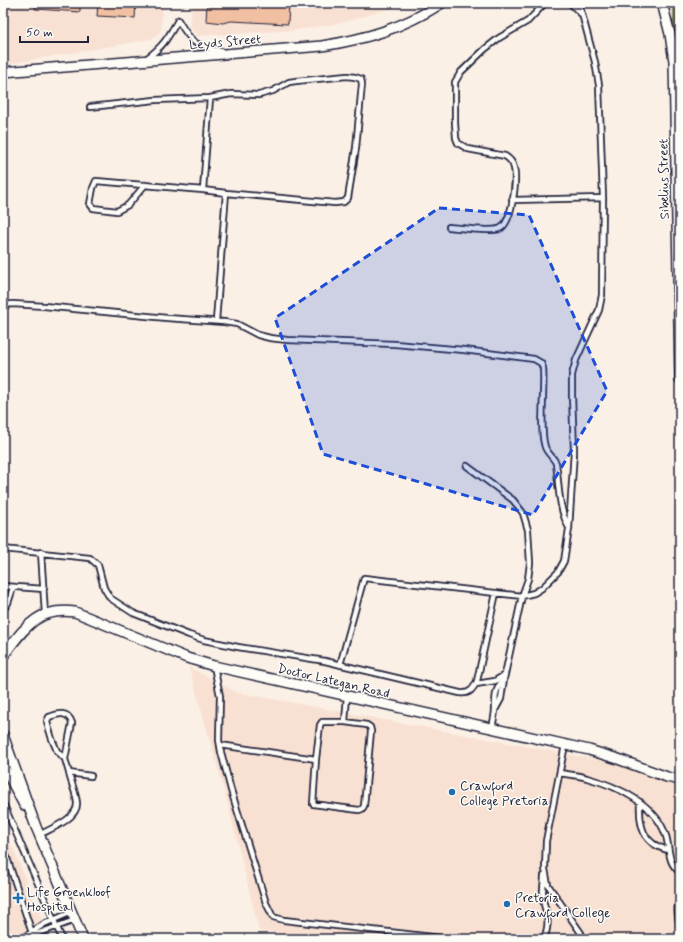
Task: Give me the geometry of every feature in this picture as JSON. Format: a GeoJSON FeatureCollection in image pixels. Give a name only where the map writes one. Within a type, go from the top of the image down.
{"type":"FeatureCollection","features":[{"type":"Feature","properties":{"kind":"street","name":"Leyds Street"},"geometry":{"type":"LineString","coordinates":[[3,72],[322,46],[360,39],[404,24],[442,3]]}},
{"type":"Feature","properties":{"kind":"street","name":"Sibelius Street"},"geometry":{"type":"LineString","coordinates":[[662,3],[672,45],[674,77],[680,379]]}},
{"type":"Feature","properties":{"kind":"street"},"geometry":{"type":"LineString","coordinates":[[672,45],[680,50]]}},
{"type":"Feature","properties":{"kind":"street","name":"Doctor Lategan Road"},"geometry":{"type":"LineString","coordinates":[[3,656],[25,626],[35,618],[45,614],[63,611],[77,612],[187,658],[214,666],[602,754],[667,777],[680,780]]}},
{"type":"Feature","properties":{"kind":"street"},"geometry":{"type":"LineString","coordinates":[[3,735],[37,831]]}},
{"type":"Feature","properties":{"kind":"street"},"geometry":{"type":"LineString","coordinates":[[3,765],[37,831],[83,939]]}},
{"type":"Feature","properties":{"kind":"lane"},"geometry":{"type":"LineString","coordinates":[[449,227],[490,230],[500,228],[506,224],[512,200],[514,169],[510,160],[505,156],[468,149],[458,143],[456,138],[455,123],[455,82],[461,72],[485,49],[499,38],[528,21],[545,3]]}},
{"type":"Feature","properties":{"kind":"lane"},"geometry":{"type":"LineString","coordinates":[[570,3],[581,13]]}},
{"type":"Feature","properties":{"kind":"lane"},"geometry":{"type":"LineString","coordinates":[[340,665],[364,578],[522,596],[534,593],[542,588],[558,572],[564,561],[569,529],[574,451],[572,375],[576,360],[598,310],[602,295],[603,198],[599,85],[595,62],[579,3]]}},
{"type":"Feature","properties":{"kind":"lane"},"geometry":{"type":"LineString","coordinates":[[142,61],[160,48],[178,20],[189,38],[195,43],[207,48],[232,53]]}},
{"type":"Feature","properties":{"kind":"lane"},"geometry":{"type":"LineString","coordinates":[[90,106],[155,100],[210,98],[232,94],[254,95],[267,93],[289,82],[355,77],[361,79],[362,82],[356,148],[348,198],[345,201],[335,203],[204,190],[145,185],[96,181],[90,204],[93,208],[117,211],[128,205],[145,185]]}},
{"type":"Feature","properties":{"kind":"lane"},"geometry":{"type":"LineString","coordinates":[[204,190],[210,98]]}},
{"type":"Feature","properties":{"kind":"lane"},"geometry":{"type":"LineString","coordinates":[[216,321],[226,193]]}},
{"type":"Feature","properties":{"kind":"lane"},"geometry":{"type":"LineString","coordinates":[[512,200],[603,198]]}},
{"type":"Feature","properties":{"kind":"lane"},"geometry":{"type":"LineString","coordinates":[[3,305],[13,304],[44,306],[167,318],[231,322],[270,338],[395,344],[500,354],[537,360],[541,363],[543,368],[543,436],[546,448],[556,463],[560,502],[563,515],[569,529]]}},
{"type":"Feature","properties":{"kind":"lane"},"geometry":{"type":"LineString","coordinates":[[467,466],[513,500],[526,520],[530,542],[528,579],[522,596],[506,673],[496,692],[492,729]]}},
{"type":"Feature","properties":{"kind":"lane"},"geometry":{"type":"LineString","coordinates":[[3,549],[90,558],[98,565],[104,588],[110,598],[133,613],[204,640],[310,658],[460,693],[472,691],[476,684],[496,593]]}},
{"type":"Feature","properties":{"kind":"lane"},"geometry":{"type":"LineString","coordinates":[[41,552],[45,614]]}},
{"type":"Feature","properties":{"kind":"lane"},"geometry":{"type":"LineString","coordinates":[[3,586],[13,588],[44,589]]}},
{"type":"Feature","properties":{"kind":"lane"},"geometry":{"type":"LineString","coordinates":[[3,610],[8,603],[13,588]]}},
{"type":"Feature","properties":{"kind":"lane"},"geometry":{"type":"LineString","coordinates":[[214,666],[220,696],[220,745],[231,790],[266,903],[273,917],[284,920],[450,939]]}},
{"type":"Feature","properties":{"kind":"lane"},"geometry":{"type":"LineString","coordinates":[[476,684],[497,681],[506,673]]}},
{"type":"Feature","properties":{"kind":"lane"},"geometry":{"type":"LineString","coordinates":[[345,722],[347,696]]}},
{"type":"Feature","properties":{"kind":"lane"},"geometry":{"type":"LineString","coordinates":[[37,831],[67,820],[76,810],[77,804],[65,759],[72,722],[70,717],[66,714],[56,714],[47,721],[57,751],[65,759]]}},
{"type":"Feature","properties":{"kind":"lane"},"geometry":{"type":"LineString","coordinates":[[322,722],[345,722],[367,725],[370,727],[371,731],[364,806],[359,810],[313,804],[320,725],[322,722]]}},
{"type":"Feature","properties":{"kind":"lane"},"geometry":{"type":"LineString","coordinates":[[220,745],[316,759]]}},
{"type":"Feature","properties":{"kind":"lane"},"geometry":{"type":"LineString","coordinates":[[544,939],[548,915],[543,898],[546,841],[565,745]]}},
{"type":"Feature","properties":{"kind":"lane"},"geometry":{"type":"LineString","coordinates":[[560,773],[587,777],[629,794],[640,802],[652,814],[664,830],[673,866],[680,872]]}},
{"type":"Feature","properties":{"kind":"lane"},"geometry":{"type":"LineString","coordinates":[[69,774],[91,776]]}},
{"type":"Feature","properties":{"kind":"lane"},"geometry":{"type":"LineString","coordinates":[[640,802],[640,822],[645,835],[654,846],[668,850]]}},
{"type":"Feature","properties":{"kind":"lane"},"geometry":{"type":"LineString","coordinates":[[3,803],[62,939]]}},
{"type":"Feature","properties":{"kind":"lane"},"geometry":{"type":"LineString","coordinates":[[3,846],[33,936]]}},
{"type":"Feature","properties":{"kind":"lane"},"geometry":{"type":"LineString","coordinates":[[545,869],[548,885],[580,933]]}},
{"type":"Feature","properties":{"kind":"lane"},"geometry":{"type":"LineString","coordinates":[[680,899],[678,900],[680,929]]}},
{"type":"Feature","properties":{"kind":"lane"},"geometry":{"type":"LineString","coordinates":[[33,936],[54,920],[74,916]]}},
{"type":"Feature","properties":{"kind":"lane"},"geometry":{"type":"LineString","coordinates":[[23,938],[57,928],[74,916]]}},
{"type":"Feature","properties":{"kind":"highlighted area"},"geometry":{"type":"Polygon","coordinates":[[[439,208],[529,215],[607,391],[533,515],[323,454],[275,318],[439,208]]]}},
{"type":"Feature","properties":{"kind":"shaded area"},"geometry":{"type":"Polygon","coordinates":[[[3,3],[163,3],[161,31],[152,39],[3,65],[3,3]]]}},
{"type":"Feature","properties":{"kind":"shaded area"},"geometry":{"type":"Polygon","coordinates":[[[192,3],[401,3],[395,7],[342,23],[297,30],[198,36],[190,27],[192,3]]]}},
{"type":"Feature","properties":{"kind":"shaded area","name":"Crawford College Pretoria"},"geometry":{"type":"Polygon","coordinates":[[[189,667],[236,692],[680,775],[680,939],[324,939],[259,931],[229,808],[189,667]]]}},
{"type":"Feature","properties":{"kind":"shaded area","name":"Life Groenkloof Hospital"},"geometry":{"type":"Polygon","coordinates":[[[3,826],[17,857],[50,939],[3,939],[3,826]]]}},
{"type":"Feature","properties":{"kind":"green space"},"geometry":{"type":"Polygon","coordinates":[[[673,3],[680,3],[680,45],[674,40],[673,3]]]}},
{"type":"Feature","properties":{"kind":"building"},"geometry":{"type":"Polygon","coordinates":[[[36,3],[80,3],[80,12],[35,9],[36,3]]]}},
{"type":"Feature","properties":{"kind":"building"},"geometry":{"type":"Polygon","coordinates":[[[98,3],[136,3],[135,18],[97,16],[98,3]]]}},
{"type":"Feature","properties":{"kind":"building"},"geometry":{"type":"Polygon","coordinates":[[[207,3],[289,3],[288,24],[231,21],[223,23],[206,21],[207,3]]]}},
{"type":"Feature","properties":{"kind":"place","name":"Crawford College Pretoria"},"geometry":{"type":"Point","coordinates":[452,792]}},
{"type":"Feature","properties":{"kind":"place","name":"Life Groenkloof Hospital"},"geometry":{"type":"Point","coordinates":[18,898]}},
{"type":"Feature","properties":{"kind":"place","name":"Pretoria Crawford College"},"geometry":{"type":"Point","coordinates":[507,904]}}]}
